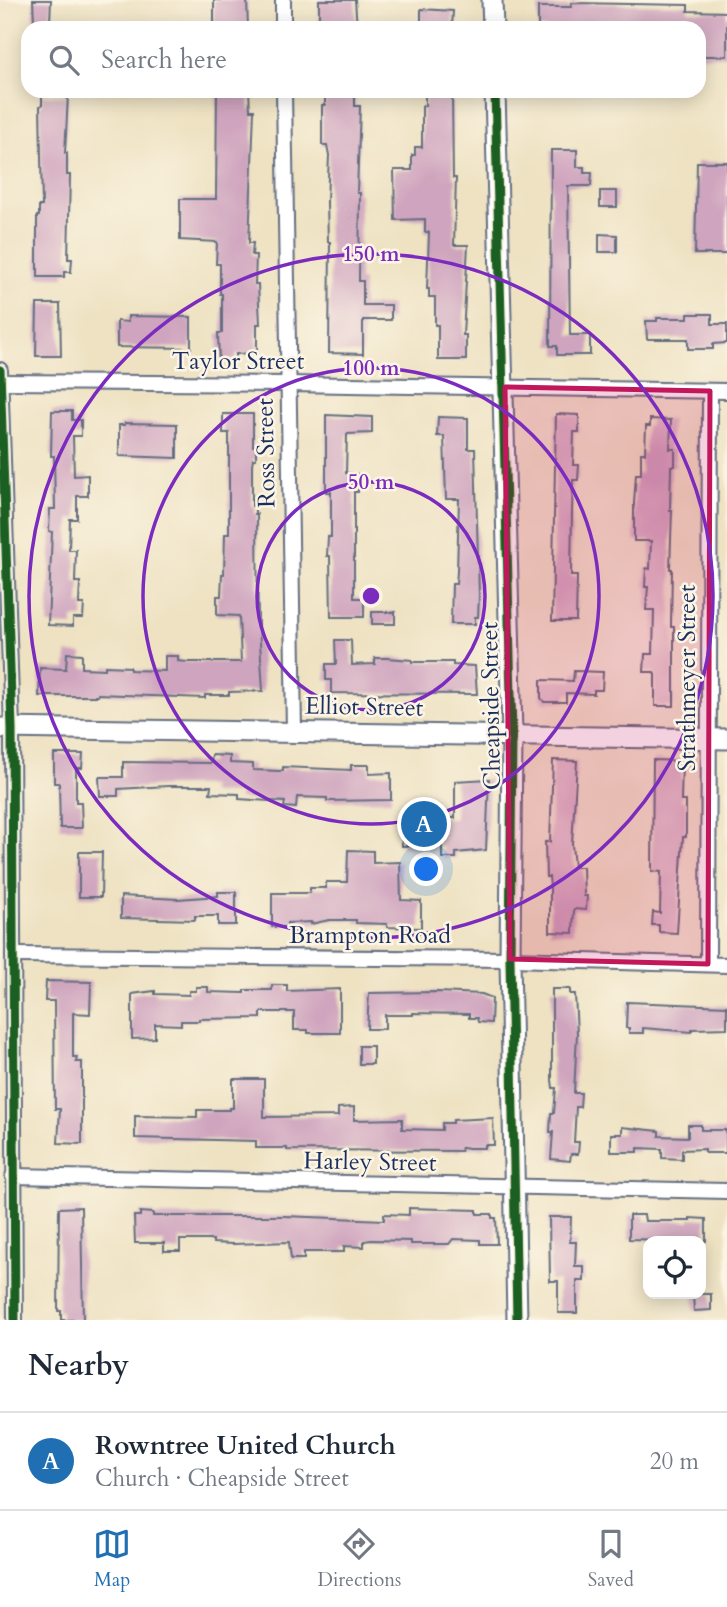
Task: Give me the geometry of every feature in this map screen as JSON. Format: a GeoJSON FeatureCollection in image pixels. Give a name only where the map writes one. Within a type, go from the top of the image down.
{"type":"FeatureCollection","features":[{"type":"Feature","properties":{"kind":"street"},"geometry":{"type":"LineString","coordinates":[[283,0],[283,21]]}},
{"type":"Feature","properties":{"kind":"street"},"geometry":{"type":"LineString","coordinates":[[492,0],[493,21]]}},
{"type":"Feature","properties":{"kind":"street","name":"Ross Street"},"geometry":{"type":"LineString","coordinates":[[284,98],[293,731]]}},
{"type":"Feature","properties":{"kind":"street","name":"Cheapside Street"},"geometry":{"type":"LineString","coordinates":[[495,98],[505,387],[512,734],[510,959],[517,1320]]}},
{"type":"Feature","properties":{"kind":"street"},"geometry":{"type":"LineString","coordinates":[[0,370],[13,955],[15,1320]]}},
{"type":"Feature","properties":{"kind":"street","name":"Taylor Street"},"geometry":{"type":"LineString","coordinates":[[0,382],[727,391]]}},
{"type":"Feature","properties":{"kind":"street","name":"Strathmeyer Street"},"geometry":{"type":"LineString","coordinates":[[708,964],[719,739],[710,391]]}},
{"type":"Feature","properties":{"kind":"street","name":"Elliot Street"},"geometry":{"type":"LineString","coordinates":[[6,728],[719,739]]}},
{"type":"Feature","properties":{"kind":"street","name":"Brampton Road"},"geometry":{"type":"LineString","coordinates":[[13,955],[510,959],[727,965]]}},
{"type":"Feature","properties":{"kind":"street","name":"Harley Street"},"geometry":{"type":"LineString","coordinates":[[13,1176],[727,1191]]}},
{"type":"Feature","properties":{"kind":"highlighted area"},"geometry":{"type":"Polygon","coordinates":[[[505,387],[710,391],[708,964],[510,959],[505,387]]]}},
{"type":"Feature","properties":{"kind":"building"},"geometry":{"type":"Polygon","coordinates":[[[33,0],[51,0],[50,21],[34,21],[33,0]]]}},
{"type":"Feature","properties":{"kind":"building"},"geometry":{"type":"Polygon","coordinates":[[[214,0],[247,0],[248,21],[214,21],[214,0]]]}},
{"type":"Feature","properties":{"kind":"building"},"geometry":{"type":"Polygon","coordinates":[[[319,0],[355,0],[356,21],[319,21],[319,0]]]}},
{"type":"Feature","properties":{"kind":"building"},"geometry":{"type":"Polygon","coordinates":[[[571,3],[688,5],[688,11],[727,12],[727,56],[706,56],[706,21],[538,21],[538,7],[571,7],[571,3]]]}},
{"type":"Feature","properties":{"kind":"building"},"geometry":{"type":"Polygon","coordinates":[[[421,9],[453,11],[452,21],[421,21],[421,9]]]}},
{"type":"Feature","properties":{"kind":"building"},"geometry":{"type":"Polygon","coordinates":[[[42,98],[68,98],[65,153],[67,175],[70,175],[68,259],[72,259],[71,272],[64,272],[64,277],[38,277],[37,216],[39,206],[42,206],[42,98]]]}},
{"type":"Feature","properties":{"kind":"building"},"geometry":{"type":"Polygon","coordinates":[[[217,98],[249,98],[250,110],[254,110],[249,243],[253,243],[252,255],[256,255],[255,284],[258,284],[260,324],[257,324],[257,353],[236,354],[236,360],[219,360],[218,333],[222,333],[222,294],[220,264],[216,264],[217,242],[180,240],[180,199],[216,199],[217,98]]]}},
{"type":"Feature","properties":{"kind":"building"},"geometry":{"type":"Polygon","coordinates":[[[325,98],[355,98],[355,106],[360,106],[357,193],[360,193],[359,281],[363,281],[363,305],[391,305],[391,320],[363,320],[363,354],[329,353],[329,155],[327,145],[322,145],[322,105],[325,105],[325,98]]]}},
{"type":"Feature","properties":{"kind":"building"},"geometry":{"type":"Polygon","coordinates":[[[425,98],[452,98],[453,178],[456,178],[454,245],[468,245],[463,335],[466,335],[466,360],[438,360],[435,297],[429,297],[427,289],[429,232],[425,232],[425,219],[395,220],[394,170],[412,170],[415,147],[422,147],[422,106],[425,106],[425,98]]]}},
{"type":"Feature","properties":{"kind":"building"},"geometry":{"type":"Polygon","coordinates":[[[551,150],[577,150],[577,167],[584,167],[584,173],[592,173],[591,186],[568,186],[570,335],[590,335],[590,355],[557,355],[557,346],[550,346],[551,150]]]}},
{"type":"Feature","properties":{"kind":"building"},"geometry":{"type":"Polygon","coordinates":[[[697,162],[727,162],[727,254],[695,254],[697,162]]]}},
{"type":"Feature","properties":{"kind":"building"},"geometry":{"type":"Polygon","coordinates":[[[600,191],[617,191],[617,207],[600,207],[600,191]]]}},
{"type":"Feature","properties":{"kind":"building"},"geometry":{"type":"Polygon","coordinates":[[[599,234],[617,235],[617,252],[599,252],[599,234]]]}},
{"type":"Feature","properties":{"kind":"building"},"geometry":{"type":"Polygon","coordinates":[[[37,304],[60,304],[61,356],[36,356],[37,304]]]}},
{"type":"Feature","properties":{"kind":"building"},"geometry":{"type":"Polygon","coordinates":[[[688,314],[712,314],[712,324],[727,324],[727,343],[713,344],[713,349],[688,349],[688,339],[647,339],[646,321],[657,321],[657,318],[688,318],[688,314]]]}},
{"type":"Feature","properties":{"kind":"building"},"geometry":{"type":"Polygon","coordinates":[[[128,316],[191,317],[191,348],[117,347],[117,321],[128,322],[128,316]]]}},
{"type":"Feature","properties":{"kind":"building"},"geometry":{"type":"Polygon","coordinates":[[[52,411],[72,411],[72,420],[81,420],[81,436],[73,436],[74,476],[88,475],[88,496],[77,496],[77,519],[70,519],[69,550],[76,550],[75,582],[80,582],[79,604],[84,604],[83,618],[73,618],[73,626],[48,625],[52,532],[49,531],[50,509],[55,509],[54,456],[51,456],[52,411]]]}},
{"type":"Feature","properties":{"kind":"building"},"geometry":{"type":"Polygon","coordinates":[[[223,414],[253,414],[253,446],[256,446],[256,459],[253,459],[252,464],[252,506],[255,506],[257,514],[258,626],[263,691],[229,692],[229,695],[205,695],[205,698],[98,694],[39,696],[40,668],[66,669],[67,653],[82,654],[82,668],[105,669],[105,666],[165,671],[165,656],[178,656],[178,661],[187,662],[241,662],[239,616],[217,615],[217,596],[221,596],[224,574],[225,534],[229,534],[229,433],[223,433],[223,414]]]}},
{"type":"Feature","properties":{"kind":"building"},"geometry":{"type":"Polygon","coordinates":[[[556,414],[579,415],[579,432],[574,432],[573,465],[579,465],[578,480],[573,480],[571,576],[577,576],[576,621],[552,621],[556,414]]]}},
{"type":"Feature","properties":{"kind":"building"},"geometry":{"type":"Polygon","coordinates":[[[326,415],[372,417],[372,433],[347,434],[346,473],[358,474],[358,492],[354,492],[354,598],[364,598],[364,617],[331,617],[330,556],[327,556],[328,537],[331,537],[331,492],[326,492],[326,415]]]}},
{"type":"Feature","properties":{"kind":"building"},"geometry":{"type":"Polygon","coordinates":[[[438,417],[468,418],[468,449],[475,449],[479,596],[475,624],[451,624],[452,584],[456,584],[457,572],[459,499],[446,499],[444,436],[437,436],[438,417]]]}},
{"type":"Feature","properties":{"kind":"building"},"geometry":{"type":"Polygon","coordinates":[[[650,419],[671,420],[670,449],[675,449],[675,466],[671,466],[670,510],[674,706],[655,706],[655,675],[654,672],[644,672],[645,654],[653,654],[654,610],[646,610],[648,587],[645,587],[646,568],[650,569],[651,541],[634,541],[634,503],[636,474],[641,474],[641,453],[645,453],[646,426],[650,426],[650,419]]]}},
{"type":"Feature","properties":{"kind":"building"},"geometry":{"type":"Polygon","coordinates":[[[177,424],[177,458],[119,456],[119,425],[177,424]]]}},
{"type":"Feature","properties":{"kind":"building"},"geometry":{"type":"Polygon","coordinates":[[[372,612],[395,612],[395,624],[372,624],[372,612]]]}},
{"type":"Feature","properties":{"kind":"building"},"geometry":{"type":"Polygon","coordinates":[[[335,640],[351,640],[352,665],[375,664],[375,658],[387,658],[475,666],[477,694],[331,693],[331,680],[326,680],[326,664],[336,664],[335,640]]]}},
{"type":"Feature","properties":{"kind":"building"},"geometry":{"type":"Polygon","coordinates":[[[574,671],[603,672],[602,690],[594,690],[594,694],[566,693],[566,702],[544,702],[541,698],[541,680],[573,681],[574,671]]]}},
{"type":"Feature","properties":{"kind":"building"},"geometry":{"type":"Polygon","coordinates":[[[54,754],[83,754],[82,768],[76,768],[76,802],[81,802],[82,828],[60,828],[59,783],[54,783],[54,754]]]}},
{"type":"Feature","properties":{"kind":"building"},"geometry":{"type":"Polygon","coordinates":[[[212,755],[230,756],[230,763],[253,764],[253,770],[280,771],[283,767],[351,770],[351,765],[369,765],[369,774],[391,773],[391,800],[327,801],[327,798],[297,797],[296,808],[284,807],[285,802],[239,799],[239,794],[210,793],[211,786],[118,789],[118,796],[100,796],[99,777],[123,777],[123,762],[211,763],[212,755]]]}},
{"type":"Feature","properties":{"kind":"building"},"geometry":{"type":"Polygon","coordinates":[[[553,760],[577,761],[572,844],[574,867],[583,867],[584,896],[587,896],[586,910],[574,909],[573,933],[550,932],[550,886],[549,877],[546,877],[545,842],[550,842],[553,760]]]}},
{"type":"Feature","properties":{"kind":"building"},"geometry":{"type":"Polygon","coordinates":[[[653,760],[682,761],[681,801],[686,801],[686,837],[683,837],[677,933],[659,932],[659,925],[652,925],[653,912],[660,913],[661,872],[652,871],[653,760]]]}},
{"type":"Feature","properties":{"kind":"building"},"geometry":{"type":"Polygon","coordinates":[[[489,779],[486,850],[456,853],[456,858],[442,858],[442,845],[402,846],[401,818],[455,818],[455,781],[489,779]]]}},
{"type":"Feature","properties":{"kind":"building"},"geometry":{"type":"Polygon","coordinates":[[[348,850],[373,851],[373,863],[400,862],[401,900],[421,901],[421,928],[387,927],[387,924],[356,923],[356,920],[287,923],[287,927],[272,927],[272,893],[310,893],[310,888],[326,888],[326,882],[347,882],[348,850]]]}},
{"type":"Feature","properties":{"kind":"building"},"geometry":{"type":"Polygon","coordinates":[[[79,852],[102,852],[101,897],[79,897],[79,852]]]}},
{"type":"Feature","properties":{"kind":"building"},"geometry":{"type":"Polygon","coordinates":[[[218,892],[236,892],[236,925],[218,925],[218,916],[195,916],[195,920],[121,918],[121,896],[178,899],[218,896],[218,892]]]}},
{"type":"Feature","properties":{"kind":"building"},"geometry":{"type":"Polygon","coordinates":[[[46,981],[91,982],[90,1014],[73,1013],[73,1057],[77,1057],[76,1062],[82,1062],[82,1144],[58,1143],[60,1109],[55,1109],[54,1001],[45,1001],[46,981]]]}},
{"type":"Feature","properties":{"kind":"building"},"geometry":{"type":"Polygon","coordinates":[[[272,985],[287,985],[287,991],[340,989],[340,1033],[294,1030],[294,1012],[261,1012],[261,1018],[199,1019],[181,1021],[181,1025],[155,1024],[155,1038],[132,1039],[132,994],[155,991],[155,994],[189,995],[189,991],[196,991],[196,987],[208,987],[208,992],[244,993],[244,990],[272,990],[272,985]]]}},
{"type":"Feature","properties":{"kind":"building"},"geometry":{"type":"Polygon","coordinates":[[[552,989],[570,989],[570,994],[575,994],[577,1034],[574,1093],[581,1093],[580,1107],[576,1107],[574,1142],[579,1142],[578,1154],[571,1154],[570,1161],[551,1159],[551,1113],[554,1113],[556,1088],[553,1088],[552,1080],[552,989]]]}},
{"type":"Feature","properties":{"kind":"building"},"geometry":{"type":"Polygon","coordinates":[[[369,993],[482,994],[492,998],[491,1023],[478,1022],[477,1018],[469,1018],[469,1014],[413,1013],[385,1015],[385,1029],[367,1029],[369,993]]]}},
{"type":"Feature","properties":{"kind":"building"},"geometry":{"type":"Polygon","coordinates":[[[627,1002],[727,1006],[727,1028],[692,1029],[692,1032],[643,1028],[643,1033],[629,1033],[629,1028],[626,1028],[627,1002]]]}},
{"type":"Feature","properties":{"kind":"building"},"geometry":{"type":"Polygon","coordinates":[[[359,1046],[373,1046],[373,1064],[359,1064],[359,1046]]]}},
{"type":"Feature","properties":{"kind":"building"},"geometry":{"type":"Polygon","coordinates":[[[233,1079],[264,1079],[264,1117],[338,1116],[338,1108],[354,1107],[354,1120],[402,1119],[402,1129],[442,1130],[442,1123],[453,1123],[453,1120],[493,1118],[494,1145],[485,1145],[485,1148],[461,1148],[461,1151],[287,1150],[256,1148],[256,1141],[135,1138],[135,1116],[197,1117],[197,1110],[233,1108],[233,1079]]]}},
{"type":"Feature","properties":{"kind":"building"},"geometry":{"type":"Polygon","coordinates":[[[688,1125],[701,1125],[701,1130],[726,1130],[726,1153],[705,1153],[705,1149],[682,1150],[682,1159],[662,1158],[662,1149],[638,1148],[638,1152],[611,1152],[611,1134],[622,1134],[622,1127],[659,1131],[659,1136],[688,1137],[688,1125]]]}},
{"type":"Feature","properties":{"kind":"building"},"geometry":{"type":"Polygon","coordinates":[[[81,1207],[83,1320],[61,1320],[61,1311],[58,1311],[59,1208],[81,1207]]]}},
{"type":"Feature","properties":{"kind":"building"},"geometry":{"type":"Polygon","coordinates":[[[409,1208],[477,1210],[477,1214],[492,1214],[492,1218],[496,1218],[497,1244],[453,1239],[449,1244],[371,1240],[364,1241],[364,1247],[344,1246],[344,1252],[304,1252],[304,1259],[291,1259],[289,1242],[233,1244],[213,1243],[213,1240],[180,1240],[180,1251],[164,1251],[164,1243],[135,1243],[134,1216],[140,1216],[140,1212],[153,1213],[153,1216],[284,1216],[384,1220],[384,1214],[409,1215],[409,1208]]]}},
{"type":"Feature","properties":{"kind":"building"},"geometry":{"type":"Polygon","coordinates":[[[629,1215],[644,1215],[645,1221],[706,1219],[706,1236],[643,1236],[643,1239],[629,1239],[629,1215]]]}},
{"type":"Feature","properties":{"kind":"building"},"geometry":{"type":"Polygon","coordinates":[[[549,1217],[571,1217],[570,1242],[576,1242],[575,1266],[584,1266],[584,1281],[577,1281],[577,1313],[558,1313],[558,1281],[550,1281],[549,1217]]]}},
{"type":"Feature","properties":{"kind":"building"},"geometry":{"type":"Polygon","coordinates":[[[706,1294],[711,1294],[711,1310],[694,1311],[693,1299],[706,1299],[706,1294]]]}},
{"type":"Feature","properties":{"kind":"cycle path"},"geometry":{"type":"LineString","coordinates":[[495,98],[512,734],[510,959],[517,1320]]}},
{"type":"Feature","properties":{"kind":"cycle path"},"geometry":{"type":"LineString","coordinates":[[0,370],[12,728],[15,1320]]}},
{"type":"Feature","properties":{"kind":"place","name":"Rowntree United Church"},"geometry":{"type":"Point","coordinates":[424,824]}}]}
